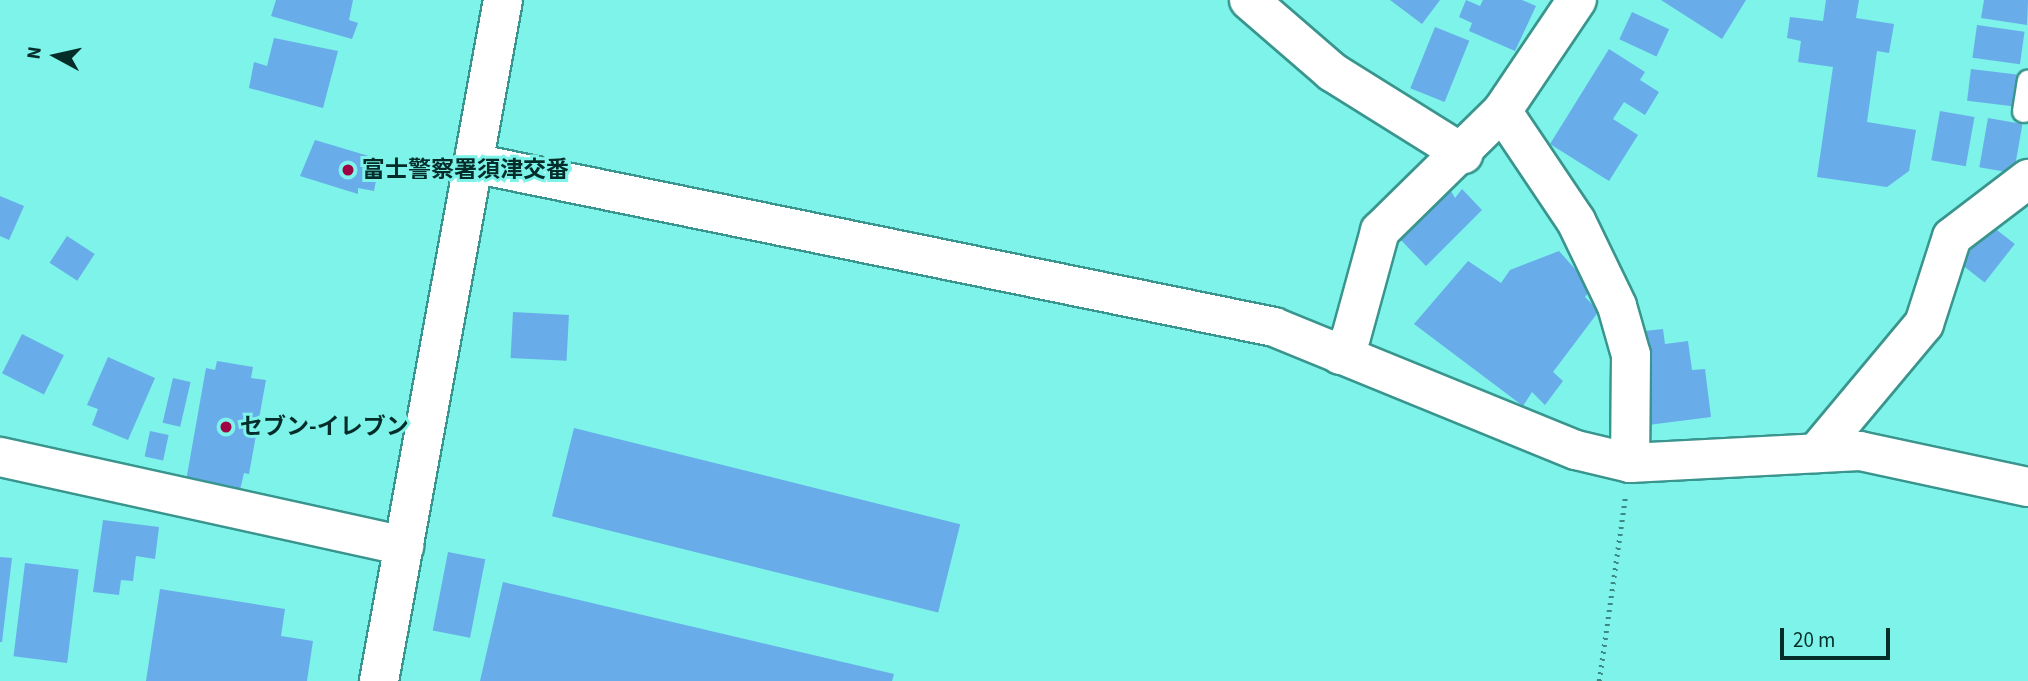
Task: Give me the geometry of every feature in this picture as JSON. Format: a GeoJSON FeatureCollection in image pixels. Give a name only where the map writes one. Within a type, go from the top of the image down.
{"type":"FeatureCollection","features":[{"type":"Feature","properties":{"kind":"street"},"geometry":{"type":"LineString","coordinates":[[379,681],[503,0]]}},
{"type":"Feature","properties":{"kind":"street"},"geometry":{"type":"LineString","coordinates":[[1249,0],[1332,72],[1463,153]]}},
{"type":"Feature","properties":{"kind":"street"},"geometry":{"type":"LineString","coordinates":[[1340,355],[1351,337],[1380,231],[1463,153],[1502,111],[1577,0]]}},
{"type":"Feature","properties":{"kind":"street"},"geometry":{"type":"LineString","coordinates":[[1502,111],[1576,221],[1617,306],[1631,355],[1630,463]]}},
{"type":"Feature","properties":{"kind":"street"},"geometry":{"type":"LineString","coordinates":[[474,163],[1274,327],[1576,450],[1630,463],[1860,451],[2028,487]]}},
{"type":"Feature","properties":{"kind":"street"},"geometry":{"type":"LineString","coordinates":[[1816,453],[1924,324],[1952,237],[2028,178]]}},
{"type":"Feature","properties":{"kind":"street"},"geometry":{"type":"LineString","coordinates":[[0,457],[404,546]]}},
{"type":"Feature","properties":{"kind":"lane"},"geometry":{"type":"LineString","coordinates":[[2022,111],[2028,80]]}},
{"type":"Feature","properties":{"kind":"path"},"geometry":{"type":"LineString","coordinates":[[1599,681],[1630,463]]}},
{"type":"Feature","properties":{"kind":"building"},"geometry":{"type":"Polygon","coordinates":[[[276,0],[353,0],[349,20],[358,23],[352,39],[271,16],[276,0]]]}},
{"type":"Feature","properties":{"kind":"building"},"geometry":{"type":"Polygon","coordinates":[[[1390,0],[1440,0],[1422,24],[1390,0]]]}},
{"type":"Feature","properties":{"kind":"building"},"geometry":{"type":"Polygon","coordinates":[[[1466,0],[1480,6],[1483,0],[1522,0],[1536,6],[1515,51],[1469,31],[1472,23],[1459,17],[1466,0]]]}},
{"type":"Feature","properties":{"kind":"building"},"geometry":{"type":"Polygon","coordinates":[[[1661,0],[1746,0],[1722,39],[1661,0]]]}},
{"type":"Feature","properties":{"kind":"building"},"geometry":{"type":"Polygon","coordinates":[[[1826,0],[1859,0],[1856,18],[1894,24],[1889,53],[1877,51],[1867,122],[1916,130],[1909,171],[1887,187],[1817,177],[1833,67],[1798,62],[1801,41],[1787,38],[1790,17],[1823,21],[1826,0]]]}},
{"type":"Feature","properties":{"kind":"building"},"geometry":{"type":"Polygon","coordinates":[[[1984,0],[2028,0],[2027,25],[1981,18],[1984,0]]]}},
{"type":"Feature","properties":{"kind":"building"},"geometry":{"type":"Polygon","coordinates":[[[1632,12],[1669,29],[1656,57],[1619,39],[1632,12]]]}},
{"type":"Feature","properties":{"kind":"building"},"geometry":{"type":"Polygon","coordinates":[[[1977,25],[2025,32],[2020,64],[1972,58],[1977,25]]]}},
{"type":"Feature","properties":{"kind":"building"},"geometry":{"type":"Polygon","coordinates":[[[1435,27],[1469,41],[1445,102],[1410,88],[1435,27]]]}},
{"type":"Feature","properties":{"kind":"building"},"geometry":{"type":"Polygon","coordinates":[[[274,38],[338,51],[323,108],[249,88],[254,62],[267,66],[274,38]]]}},
{"type":"Feature","properties":{"kind":"building"},"geometry":{"type":"Polygon","coordinates":[[[1609,49],[1645,72],[1640,80],[1659,92],[1645,115],[1624,102],[1613,119],[1638,135],[1609,181],[1550,144],[1609,49]]]}},
{"type":"Feature","properties":{"kind":"building"},"geometry":{"type":"Polygon","coordinates":[[[1971,69],[2017,75],[2013,106],[1967,101],[1971,69]]]}},
{"type":"Feature","properties":{"kind":"building"},"geometry":{"type":"Polygon","coordinates":[[[1940,111],[1974,117],[1966,166],[1931,160],[1940,111]]]}},
{"type":"Feature","properties":{"kind":"building"},"geometry":{"type":"Polygon","coordinates":[[[1988,118],[2022,124],[2014,173],[1979,167],[1988,118]]]}},
{"type":"Feature","properties":{"kind":"building"},"geometry":{"type":"Polygon","coordinates":[[[315,140],[372,157],[369,168],[378,170],[374,191],[358,188],[358,194],[300,176],[315,140]]]}},
{"type":"Feature","properties":{"kind":"building"},"geometry":{"type":"Polygon","coordinates":[[[1447,184],[1455,198],[1462,189],[1482,210],[1426,266],[1397,236],[1447,184]]]}},
{"type":"Feature","properties":{"kind":"building"},"geometry":{"type":"Polygon","coordinates":[[[0,196],[24,206],[9,240],[0,236],[0,196]]]}},
{"type":"Feature","properties":{"kind":"building"},"geometry":{"type":"Polygon","coordinates":[[[1988,223],[2015,244],[1985,283],[1958,262],[1988,223]]]}},
{"type":"Feature","properties":{"kind":"building"},"geometry":{"type":"Polygon","coordinates":[[[67,236],[95,254],[77,281],[50,263],[67,236]]]}},
{"type":"Feature","properties":{"kind":"building"},"geometry":{"type":"Polygon","coordinates":[[[1559,251],[1592,288],[1585,297],[1599,311],[1553,372],[1563,381],[1545,405],[1532,392],[1523,406],[1414,324],[1468,261],[1501,283],[1510,270],[1559,251]]]}},
{"type":"Feature","properties":{"kind":"building"},"geometry":{"type":"Polygon","coordinates":[[[513,312],[569,315],[567,361],[511,358],[513,312]]]}},
{"type":"Feature","properties":{"kind":"building"},"geometry":{"type":"Polygon","coordinates":[[[1663,329],[1665,344],[1688,341],[1692,370],[1705,369],[1711,417],[1648,425],[1636,332],[1663,329]]]}},
{"type":"Feature","properties":{"kind":"building"},"geometry":{"type":"Polygon","coordinates":[[[22,334],[64,355],[44,395],[2,373],[22,334]]]}},
{"type":"Feature","properties":{"kind":"building"},"geometry":{"type":"Polygon","coordinates":[[[108,357],[155,378],[128,440],[92,425],[98,409],[87,405],[108,357]]]}},
{"type":"Feature","properties":{"kind":"building","name":"セブン-イレブン"},"geometry":{"type":"Polygon","coordinates":[[[217,361],[253,367],[251,378],[266,380],[249,474],[244,473],[240,490],[186,481],[206,368],[215,370],[217,361]]]}},
{"type":"Feature","properties":{"kind":"building"},"geometry":{"type":"Polygon","coordinates":[[[173,378],[191,382],[180,427],[163,423],[173,378]]]}},
{"type":"Feature","properties":{"kind":"building"},"geometry":{"type":"Polygon","coordinates":[[[574,428],[960,524],[938,613],[552,516],[574,428]]]}},
{"type":"Feature","properties":{"kind":"building"},"geometry":{"type":"Polygon","coordinates":[[[150,431],[169,435],[163,460],[145,456],[150,431]]]}},
{"type":"Feature","properties":{"kind":"building"},"geometry":{"type":"Polygon","coordinates":[[[103,520],[159,527],[155,559],[136,556],[133,581],[121,580],[119,595],[93,592],[103,520]]]}},
{"type":"Feature","properties":{"kind":"building"},"geometry":{"type":"Polygon","coordinates":[[[448,552],[485,559],[470,638],[433,631],[448,552]]]}},
{"type":"Feature","properties":{"kind":"building"},"geometry":{"type":"Polygon","coordinates":[[[0,557],[12,558],[2,642],[0,642],[0,557]]]}},
{"type":"Feature","properties":{"kind":"building"},"geometry":{"type":"Polygon","coordinates":[[[25,563],[79,570],[67,663],[14,656],[25,563]]]}},
{"type":"Feature","properties":{"kind":"building"},"geometry":{"type":"Polygon","coordinates":[[[503,582],[894,674],[892,681],[480,681],[503,582]]]}},
{"type":"Feature","properties":{"kind":"building"},"geometry":{"type":"Polygon","coordinates":[[[160,589],[285,609],[281,636],[313,641],[307,681],[146,681],[160,589]]]}},
{"type":"Feature","properties":{"kind":"place","name":"富士警察署須津交番"},"geometry":{"type":"Point","coordinates":[348,170]}},
{"type":"Feature","properties":{"kind":"place","name":"セブン-イレブン"},"geometry":{"type":"Point","coordinates":[226,427]}}]}
